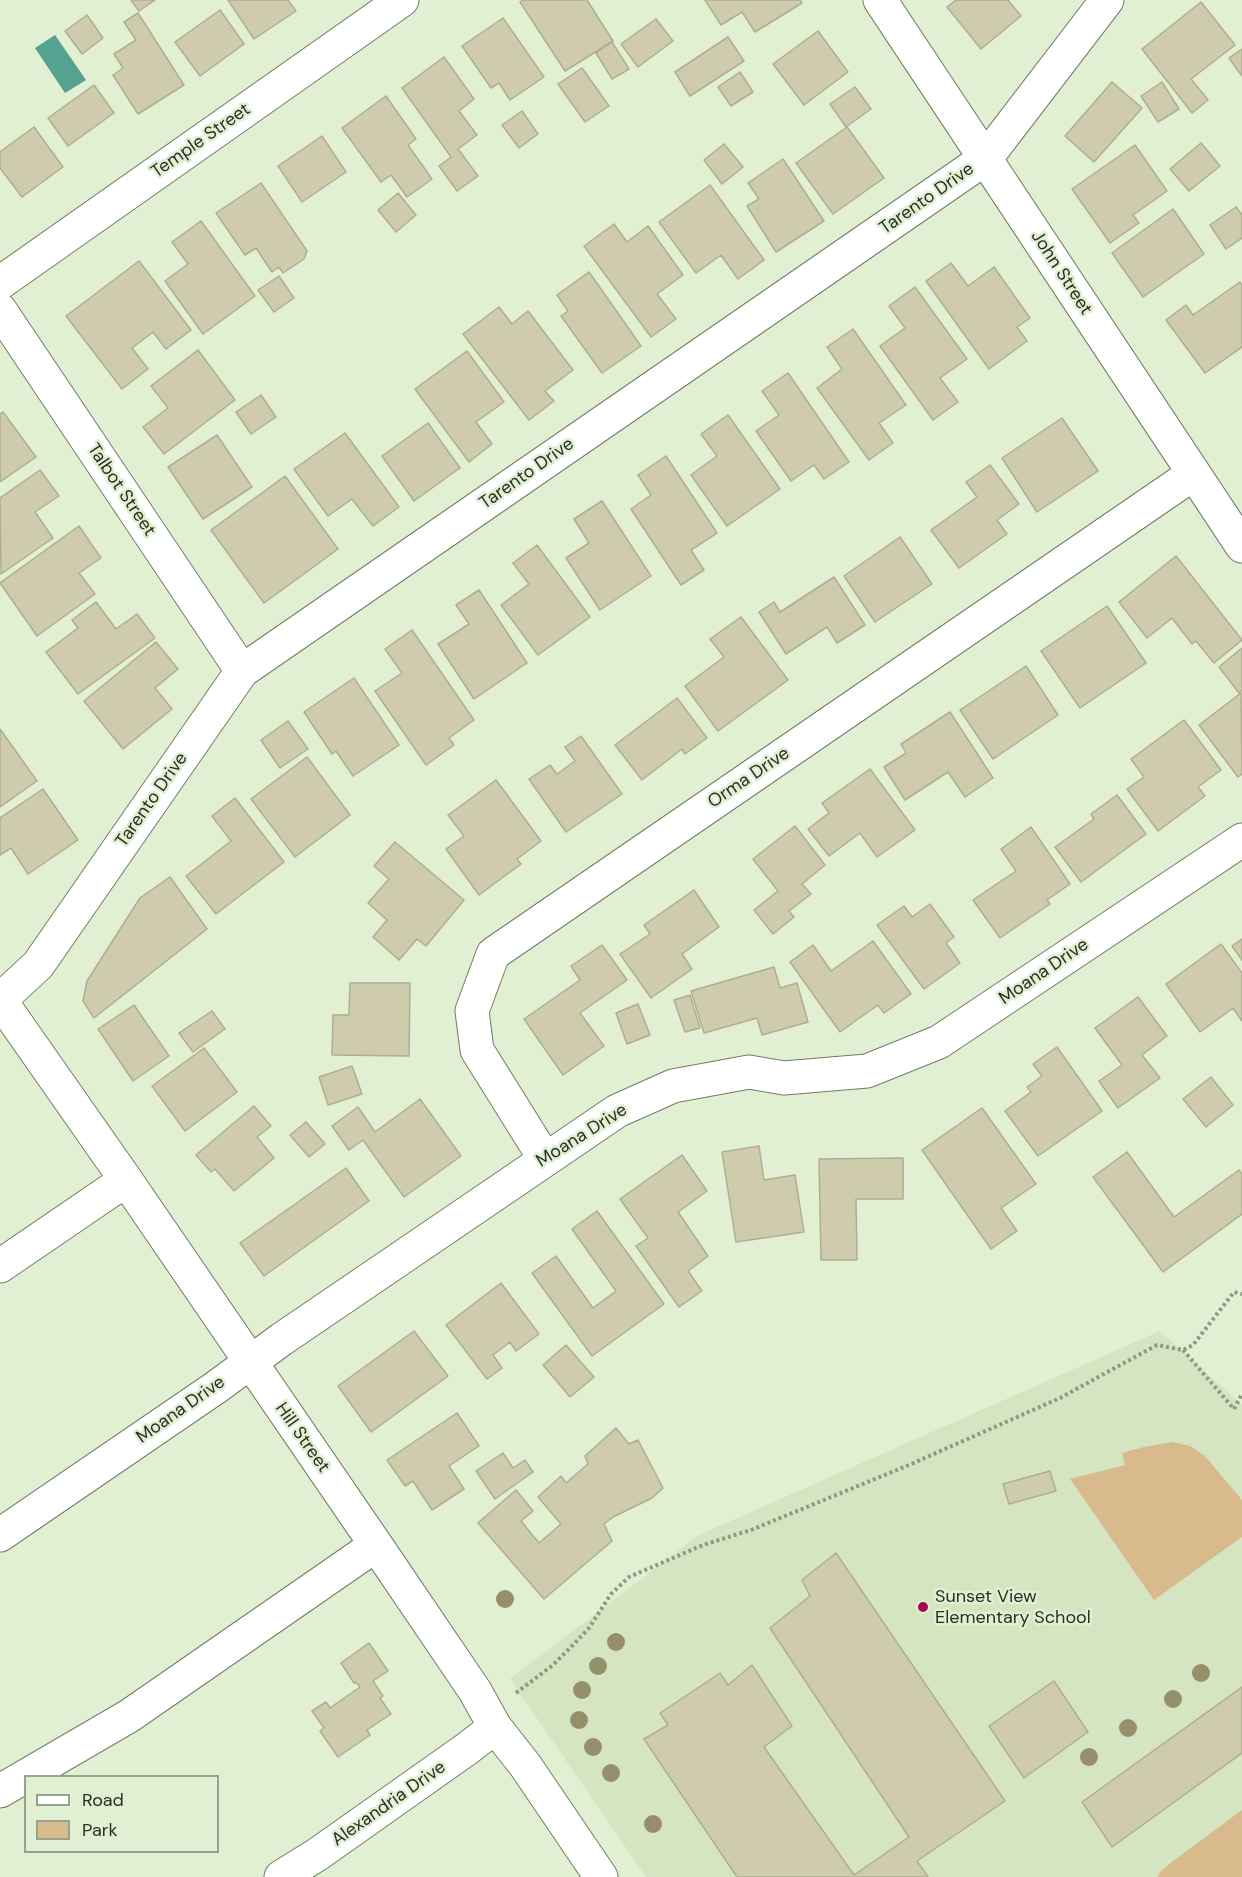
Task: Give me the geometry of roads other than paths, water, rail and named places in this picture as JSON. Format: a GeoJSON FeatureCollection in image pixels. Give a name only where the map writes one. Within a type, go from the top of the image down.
{"type":"FeatureCollection","features":[{"type":"Feature","properties":{"kind":"street","name":"Temple Street"},"geometry":{"type":"LineString","coordinates":[[0,283],[402,0]]}},
{"type":"Feature","properties":{"kind":"street","name":"John Street"},"geometry":{"type":"LineString","coordinates":[[880,0],[1242,546]]}},
{"type":"Feature","properties":{"kind":"street","name":"Tarento Drive"},"geometry":{"type":"LineString","coordinates":[[0,1000],[38,965],[242,671],[986,158],[1107,0]]}},
{"type":"Feature","properties":{"kind":"street","name":"Talbot Street"},"geometry":{"type":"LineString","coordinates":[[0,310],[242,671]]}},
{"type":"Feature","properties":{"kind":"street","name":"Orma Drive"},"geometry":{"type":"LineString","coordinates":[[545,1159],[477,1050],[472,1011],[493,954],[1193,474]]}},
{"type":"Feature","properties":{"kind":"street","name":"Moana Drive"},"geometry":{"type":"LineString","coordinates":[[0,1535],[617,1111],[673,1086],[749,1072],[784,1078],[867,1071],[939,1042],[1242,840]]}},
{"type":"Feature","properties":{"kind":"street","name":"Hill Street"},"geometry":{"type":"LineString","coordinates":[[0,1000],[376,1545],[475,1691],[495,1727],[525,1765],[601,1877]]}},
{"type":"Feature","properties":{"kind":"street"},"geometry":{"type":"LineString","coordinates":[[0,1266],[126,1180]]}},
{"type":"Feature","properties":{"kind":"street"},"geometry":{"type":"LineString","coordinates":[[28,1775],[129,1716],[376,1545]]}},
{"type":"Feature","properties":{"kind":"street","name":"Alexandria Drive"},"geometry":{"type":"LineString","coordinates":[[280,1877],[346,1834],[495,1727]]}},
{"type":"Feature","properties":{"kind":"street"},"geometry":{"type":"LineString","coordinates":[[0,1791],[24,1777]]}},
{"type":"Feature","properties":{"kind":"water"},"geometry":{"type":"Polygon","coordinates":[[[55,35],[86,80],[65,93],[35,48],[55,35]]]}},
{"type":"Feature","properties":{"kind":"place","name":"Sunset View Elementary School"},"geometry":{"type":"Point","coordinates":[923,1607]}}]}
